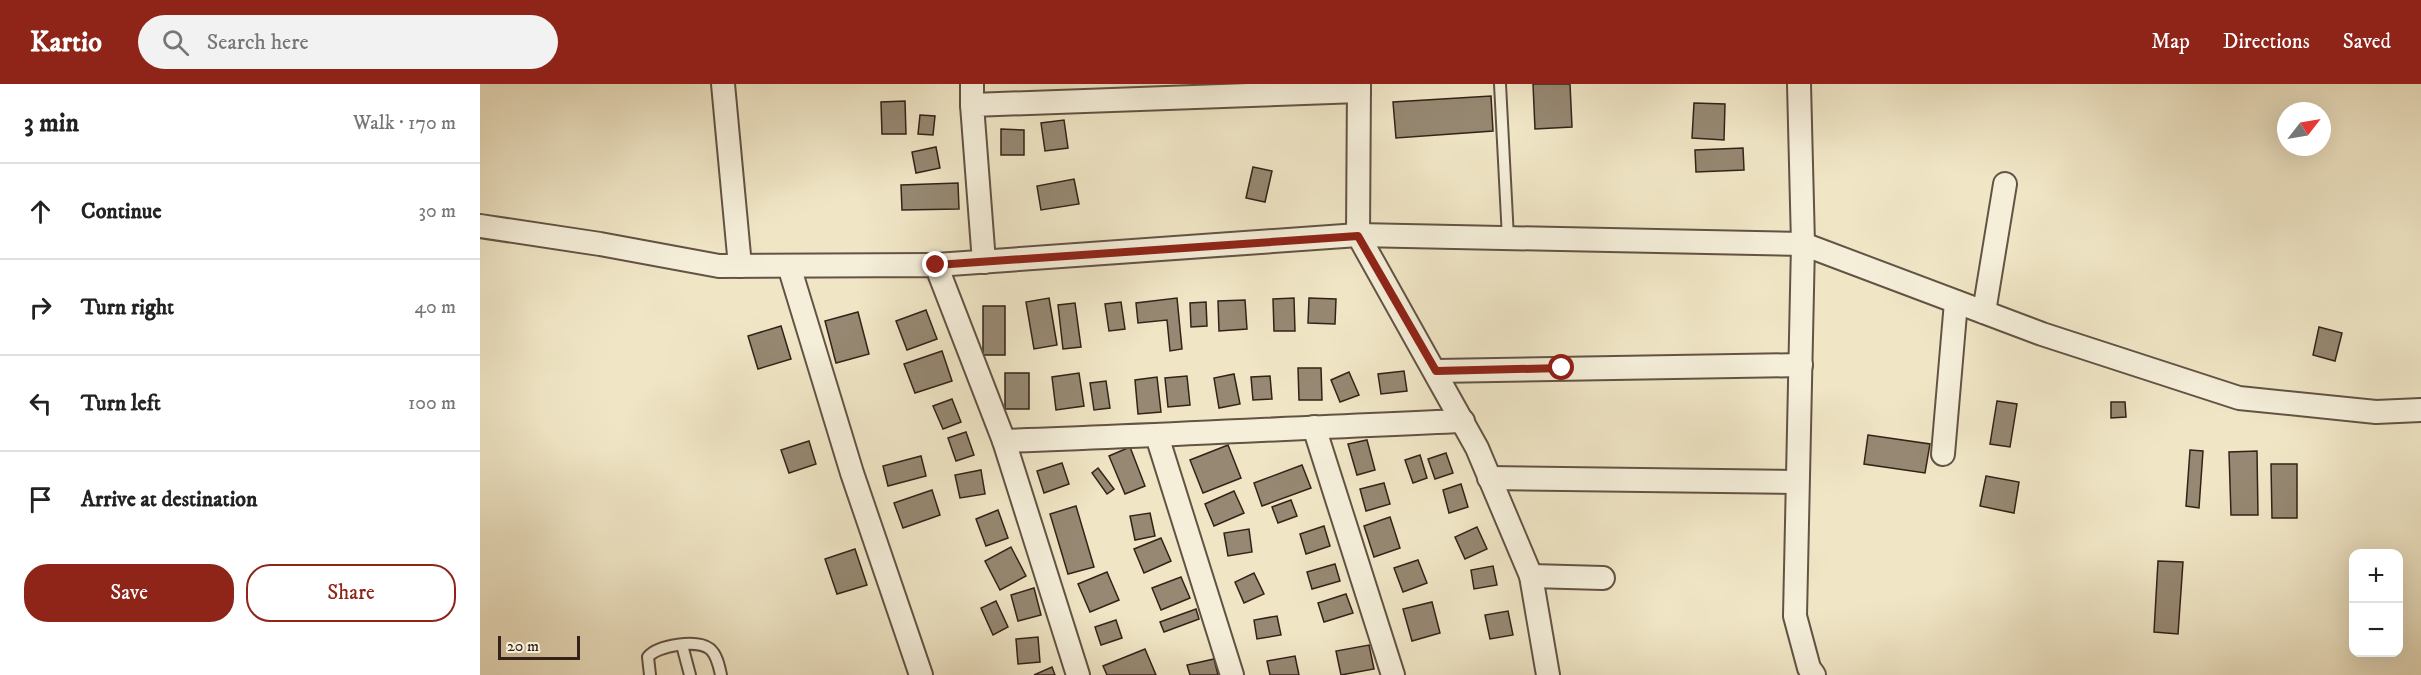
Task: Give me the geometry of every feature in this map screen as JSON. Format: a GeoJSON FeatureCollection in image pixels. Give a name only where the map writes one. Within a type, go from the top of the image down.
{"type":"FeatureCollection","features":[{"type":"Feature","properties":{"kind":"street"},"geometry":{"type":"LineString","coordinates":[[723,84],[740,266]]}},
{"type":"Feature","properties":{"kind":"street"},"geometry":{"type":"LineString","coordinates":[[1799,84],[1803,244],[1795,616],[1809,668],[1814,675]]}},
{"type":"Feature","properties":{"kind":"street"},"geometry":{"type":"LineString","coordinates":[[984,262],[972,95],[1359,87],[1358,236],[1436,371],[1489,478],[1531,576],[1548,675]]}},
{"type":"Feature","properties":{"kind":"street"},"geometry":{"type":"LineString","coordinates":[[1984,312],[2005,184]]}},
{"type":"Feature","properties":{"kind":"street"},"geometry":{"type":"LineString","coordinates":[[480,226],[600,244],[719,266],[936,265],[1358,236],[1803,244],[1984,312],[2239,398],[2376,412],[2421,410]]}},
{"type":"Feature","properties":{"kind":"street"},"geometry":{"type":"LineString","coordinates":[[936,265],[1004,441],[1078,675]]}},
{"type":"Feature","properties":{"kind":"street"},"geometry":{"type":"LineString","coordinates":[[789,266],[852,473],[921,675]]}},
{"type":"Feature","properties":{"kind":"street"},"geometry":{"type":"LineString","coordinates":[[1944,454],[1956,302]]}},
{"type":"Feature","properties":{"kind":"street"},"geometry":{"type":"LineString","coordinates":[[1436,371],[1801,365]]}},
{"type":"Feature","properties":{"kind":"street"},"geometry":{"type":"LineString","coordinates":[[1004,441],[1463,422]]}},
{"type":"Feature","properties":{"kind":"street"},"geometry":{"type":"LineString","coordinates":[[1314,427],[1393,675]]}},
{"type":"Feature","properties":{"kind":"street"},"geometry":{"type":"LineString","coordinates":[[1157,436],[1232,675]]}},
{"type":"Feature","properties":{"kind":"street"},"geometry":{"type":"LineString","coordinates":[[1489,478],[1797,483]]}},
{"type":"Feature","properties":{"kind":"street"},"geometry":{"type":"LineString","coordinates":[[1531,576],[1603,578]]}},
{"type":"Feature","properties":{"kind":"lane"},"geometry":{"type":"LineString","coordinates":[[1500,84],[1508,238]]}},
{"type":"Feature","properties":{"kind":"lane"},"geometry":{"type":"LineString","coordinates":[[650,675],[648,657],[653,651],[661,647],[682,645],[705,646],[711,650],[721,675]]}},
{"type":"Feature","properties":{"kind":"lane"},"geometry":{"type":"LineString","coordinates":[[682,645],[690,675]]}},
{"type":"Feature","properties":{"kind":"building"},"geometry":{"type":"Polygon","coordinates":[[[1533,84],[1570,84],[1572,127],[1535,129],[1533,84]]]}},
{"type":"Feature","properties":{"kind":"building"},"geometry":{"type":"Polygon","coordinates":[[[1491,96],[1493,131],[1396,138],[1393,102],[1491,96]]]}},
{"type":"Feature","properties":{"kind":"building"},"geometry":{"type":"Polygon","coordinates":[[[905,101],[906,134],[882,134],[881,102],[905,101]]]}},
{"type":"Feature","properties":{"kind":"building"},"geometry":{"type":"Polygon","coordinates":[[[1694,103],[1725,104],[1724,140],[1692,138],[1694,103]]]}},
{"type":"Feature","properties":{"kind":"building"},"geometry":{"type":"Polygon","coordinates":[[[920,115],[935,116],[933,135],[918,134],[920,115]]]}},
{"type":"Feature","properties":{"kind":"building"},"geometry":{"type":"Polygon","coordinates":[[[1064,120],[1068,148],[1045,151],[1041,123],[1064,120]]]}},
{"type":"Feature","properties":{"kind":"building"},"geometry":{"type":"Polygon","coordinates":[[[1001,129],[1024,130],[1024,155],[1001,155],[1001,129]]]}},
{"type":"Feature","properties":{"kind":"building"},"geometry":{"type":"Polygon","coordinates":[[[936,147],[940,168],[916,173],[912,152],[936,147]]]}},
{"type":"Feature","properties":{"kind":"building"},"geometry":{"type":"Polygon","coordinates":[[[1743,148],[1744,170],[1696,172],[1695,150],[1743,148]]]}},
{"type":"Feature","properties":{"kind":"building"},"geometry":{"type":"Polygon","coordinates":[[[1253,167],[1272,171],[1265,202],[1246,198],[1253,167]]]}},
{"type":"Feature","properties":{"kind":"building"},"geometry":{"type":"Polygon","coordinates":[[[1074,179],[1079,204],[1041,210],[1037,186],[1074,179]]]}},
{"type":"Feature","properties":{"kind":"building"},"geometry":{"type":"Polygon","coordinates":[[[958,183],[959,209],[902,210],[901,185],[958,183]]]}},
{"type":"Feature","properties":{"kind":"building"},"geometry":{"type":"Polygon","coordinates":[[[1049,298],[1057,345],[1034,349],[1026,302],[1049,298]]]}},
{"type":"Feature","properties":{"kind":"building"},"geometry":{"type":"Polygon","coordinates":[[[1177,298],[1182,349],[1170,351],[1167,320],[1138,323],[1136,303],[1177,298]]]}},
{"type":"Feature","properties":{"kind":"building"},"geometry":{"type":"Polygon","coordinates":[[[1294,298],[1295,331],[1274,331],[1273,299],[1294,298]]]}},
{"type":"Feature","properties":{"kind":"building"},"geometry":{"type":"Polygon","coordinates":[[[1309,298],[1336,299],[1335,324],[1308,323],[1309,298]]]}},
{"type":"Feature","properties":{"kind":"building"},"geometry":{"type":"Polygon","coordinates":[[[1245,300],[1247,329],[1219,331],[1218,301],[1245,300]]]}},
{"type":"Feature","properties":{"kind":"building"},"geometry":{"type":"Polygon","coordinates":[[[1121,302],[1125,329],[1109,331],[1105,304],[1121,302]]]}},
{"type":"Feature","properties":{"kind":"building"},"geometry":{"type":"Polygon","coordinates":[[[1206,302],[1207,326],[1191,327],[1190,303],[1206,302]]]}},
{"type":"Feature","properties":{"kind":"building"},"geometry":{"type":"Polygon","coordinates":[[[1075,303],[1081,347],[1063,349],[1058,305],[1075,303]]]}},
{"type":"Feature","properties":{"kind":"building"},"geometry":{"type":"Polygon","coordinates":[[[983,306],[1005,306],[1005,355],[983,355],[983,306]]]}},
{"type":"Feature","properties":{"kind":"building"},"geometry":{"type":"Polygon","coordinates":[[[926,310],[937,339],[907,350],[896,321],[926,310]]]}},
{"type":"Feature","properties":{"kind":"building"},"geometry":{"type":"Polygon","coordinates":[[[858,312],[869,354],[836,363],[825,321],[858,312]]]}},
{"type":"Feature","properties":{"kind":"building"},"geometry":{"type":"Polygon","coordinates":[[[781,326],[791,359],[758,369],[748,336],[781,326]]]}},
{"type":"Feature","properties":{"kind":"building"},"geometry":{"type":"Polygon","coordinates":[[[2319,327],[2342,333],[2335,361],[2313,355],[2319,327]]]}},
{"type":"Feature","properties":{"kind":"building"},"geometry":{"type":"Polygon","coordinates":[[[942,351],[952,381],[915,393],[904,364],[942,351]]]}},
{"type":"Feature","properties":{"kind":"building"},"geometry":{"type":"Polygon","coordinates":[[[1298,368],[1321,368],[1322,400],[1299,400],[1298,368]]]}},
{"type":"Feature","properties":{"kind":"building"},"geometry":{"type":"Polygon","coordinates":[[[1404,371],[1407,391],[1381,394],[1378,374],[1404,371]]]}},
{"type":"Feature","properties":{"kind":"building"},"geometry":{"type":"Polygon","coordinates":[[[1349,372],[1359,395],[1340,402],[1331,380],[1349,372]]]}},
{"type":"Feature","properties":{"kind":"building"},"geometry":{"type":"Polygon","coordinates":[[[1005,373],[1029,373],[1029,409],[1005,409],[1005,373]]]}},
{"type":"Feature","properties":{"kind":"building"},"geometry":{"type":"Polygon","coordinates":[[[1079,373],[1084,406],[1056,410],[1052,377],[1079,373]]]}},
{"type":"Feature","properties":{"kind":"building"},"geometry":{"type":"Polygon","coordinates":[[[1234,374],[1240,404],[1219,408],[1214,378],[1234,374]]]}},
{"type":"Feature","properties":{"kind":"building"},"geometry":{"type":"Polygon","coordinates":[[[1187,376],[1190,405],[1168,407],[1165,378],[1187,376]]]}},
{"type":"Feature","properties":{"kind":"building"},"geometry":{"type":"Polygon","coordinates":[[[1270,376],[1272,399],[1253,400],[1251,377],[1270,376]]]}},
{"type":"Feature","properties":{"kind":"building"},"geometry":{"type":"Polygon","coordinates":[[[1157,377],[1161,412],[1138,414],[1135,380],[1157,377]]]}},
{"type":"Feature","properties":{"kind":"building"},"geometry":{"type":"Polygon","coordinates":[[[1106,381],[1110,408],[1094,410],[1090,383],[1106,381]]]}},
{"type":"Feature","properties":{"kind":"building"},"geometry":{"type":"Polygon","coordinates":[[[952,399],[961,422],[943,429],[933,406],[952,399]]]}},
{"type":"Feature","properties":{"kind":"building"},"geometry":{"type":"Polygon","coordinates":[[[1997,401],[2017,404],[2010,447],[1990,444],[1997,401]]]}},
{"type":"Feature","properties":{"kind":"building"},"geometry":{"type":"Polygon","coordinates":[[[2111,402],[2125,402],[2126,417],[2111,418],[2111,402]]]}},
{"type":"Feature","properties":{"kind":"building"},"geometry":{"type":"Polygon","coordinates":[[[966,432],[974,455],[956,461],[948,438],[966,432]]]}},
{"type":"Feature","properties":{"kind":"building"},"geometry":{"type":"Polygon","coordinates":[[[1868,435],[1930,444],[1925,473],[1864,464],[1868,435]]]}},
{"type":"Feature","properties":{"kind":"building"},"geometry":{"type":"Polygon","coordinates":[[[1367,440],[1375,470],[1357,475],[1348,444],[1367,440]]]}},
{"type":"Feature","properties":{"kind":"building"},"geometry":{"type":"Polygon","coordinates":[[[809,441],[816,464],[789,473],[781,450],[809,441]]]}},
{"type":"Feature","properties":{"kind":"building"},"geometry":{"type":"Polygon","coordinates":[[[1228,445],[1241,478],[1203,493],[1190,460],[1228,445]]]}},
{"type":"Feature","properties":{"kind":"building"},"geometry":{"type":"Polygon","coordinates":[[[1130,447],[1145,486],[1125,494],[1109,456],[1130,447]]]}},
{"type":"Feature","properties":{"kind":"building"},"geometry":{"type":"Polygon","coordinates":[[[2190,450],[2203,451],[2199,508],[2186,506],[2190,450]]]}},
{"type":"Feature","properties":{"kind":"building"},"geometry":{"type":"Polygon","coordinates":[[[2257,451],[2258,515],[2231,515],[2229,452],[2257,451]]]}},
{"type":"Feature","properties":{"kind":"building"},"geometry":{"type":"Polygon","coordinates":[[[1446,453],[1453,473],[1435,479],[1428,459],[1446,453]]]}},
{"type":"Feature","properties":{"kind":"building"},"geometry":{"type":"Polygon","coordinates":[[[1420,455],[1427,478],[1413,483],[1405,460],[1420,455]]]}},
{"type":"Feature","properties":{"kind":"building"},"geometry":{"type":"Polygon","coordinates":[[[921,456],[926,476],[888,486],[883,466],[921,456]]]}},
{"type":"Feature","properties":{"kind":"building"},"geometry":{"type":"Polygon","coordinates":[[[1062,463],[1069,484],[1044,493],[1037,471],[1062,463]]]}},
{"type":"Feature","properties":{"kind":"building"},"geometry":{"type":"Polygon","coordinates":[[[2271,464],[2297,464],[2297,518],[2272,518],[2271,464]]]}},
{"type":"Feature","properties":{"kind":"building"},"geometry":{"type":"Polygon","coordinates":[[[1302,465],[1311,488],[1262,506],[1254,483],[1302,465]]]}},
{"type":"Feature","properties":{"kind":"building"},"geometry":{"type":"Polygon","coordinates":[[[1098,468],[1114,489],[1107,494],[1092,473],[1098,468]]]}},
{"type":"Feature","properties":{"kind":"building"},"geometry":{"type":"Polygon","coordinates":[[[981,470],[985,494],[960,498],[955,475],[981,470]]]}},
{"type":"Feature","properties":{"kind":"building"},"geometry":{"type":"Polygon","coordinates":[[[1986,476],[2019,482],[2014,513],[1980,506],[1986,476]]]}},
{"type":"Feature","properties":{"kind":"building"},"geometry":{"type":"Polygon","coordinates":[[[1384,483],[1390,504],[1366,511],[1360,489],[1384,483]]]}},
{"type":"Feature","properties":{"kind":"building"},"geometry":{"type":"Polygon","coordinates":[[[1461,484],[1468,507],[1449,513],[1443,490],[1461,484]]]}},
{"type":"Feature","properties":{"kind":"building"},"geometry":{"type":"Polygon","coordinates":[[[932,490],[940,515],[903,528],[894,503],[932,490]]]}},
{"type":"Feature","properties":{"kind":"building"},"geometry":{"type":"Polygon","coordinates":[[[1234,491],[1244,513],[1214,526],[1205,504],[1234,491]]]}},
{"type":"Feature","properties":{"kind":"building"},"geometry":{"type":"Polygon","coordinates":[[[1291,500],[1297,516],[1278,523],[1272,507],[1291,500]]]}},
{"type":"Feature","properties":{"kind":"building"},"geometry":{"type":"Polygon","coordinates":[[[1076,506],[1094,567],[1068,574],[1050,514],[1076,506]]]}},
{"type":"Feature","properties":{"kind":"building"},"geometry":{"type":"Polygon","coordinates":[[[998,510],[1008,538],[986,546],[976,519],[998,510]]]}},
{"type":"Feature","properties":{"kind":"building"},"geometry":{"type":"Polygon","coordinates":[[[1150,513],[1155,536],[1135,540],[1130,516],[1150,513]]]}},
{"type":"Feature","properties":{"kind":"building"},"geometry":{"type":"Polygon","coordinates":[[[1390,517],[1400,548],[1374,557],[1364,526],[1390,517]]]}},
{"type":"Feature","properties":{"kind":"building"},"geometry":{"type":"Polygon","coordinates":[[[1324,526],[1330,546],[1306,554],[1300,534],[1324,526]]]}},
{"type":"Feature","properties":{"kind":"building"},"geometry":{"type":"Polygon","coordinates":[[[1477,527],[1487,549],[1465,559],[1455,537],[1477,527]]]}},
{"type":"Feature","properties":{"kind":"building"},"geometry":{"type":"Polygon","coordinates":[[[1249,529],[1252,552],[1228,556],[1224,533],[1249,529]]]}},
{"type":"Feature","properties":{"kind":"building"},"geometry":{"type":"Polygon","coordinates":[[[1161,538],[1171,561],[1144,573],[1134,549],[1161,538]]]}},
{"type":"Feature","properties":{"kind":"building"},"geometry":{"type":"Polygon","coordinates":[[[1011,547],[1026,576],[1000,590],[985,561],[1011,547]]]}},
{"type":"Feature","properties":{"kind":"building"},"geometry":{"type":"Polygon","coordinates":[[[855,549],[867,585],[837,594],[825,559],[855,549]]]}},
{"type":"Feature","properties":{"kind":"building"},"geometry":{"type":"Polygon","coordinates":[[[1418,560],[1427,583],[1403,592],[1394,568],[1418,560]]]}},
{"type":"Feature","properties":{"kind":"building"},"geometry":{"type":"Polygon","coordinates":[[[2158,561],[2183,562],[2178,634],[2154,632],[2158,561]]]}},
{"type":"Feature","properties":{"kind":"building"},"geometry":{"type":"Polygon","coordinates":[[[1335,564],[1340,581],[1312,589],[1307,572],[1335,564]]]}},
{"type":"Feature","properties":{"kind":"building"},"geometry":{"type":"Polygon","coordinates":[[[1493,566],[1497,585],[1474,589],[1471,570],[1493,566]]]}},
{"type":"Feature","properties":{"kind":"building"},"geometry":{"type":"Polygon","coordinates":[[[1107,572],[1119,600],[1090,612],[1078,584],[1107,572]]]}},
{"type":"Feature","properties":{"kind":"building"},"geometry":{"type":"Polygon","coordinates":[[[1254,573],[1264,594],[1244,603],[1235,582],[1254,573]]]}},
{"type":"Feature","properties":{"kind":"building"},"geometry":{"type":"Polygon","coordinates":[[[1181,577],[1190,598],[1161,610],[1152,588],[1181,577]]]}},
{"type":"Feature","properties":{"kind":"building"},"geometry":{"type":"Polygon","coordinates":[[[1034,588],[1041,615],[1018,621],[1011,595],[1034,588]]]}},
{"type":"Feature","properties":{"kind":"building"},"geometry":{"type":"Polygon","coordinates":[[[1346,594],[1353,613],[1324,622],[1318,603],[1346,594]]]}},
{"type":"Feature","properties":{"kind":"building"},"geometry":{"type":"Polygon","coordinates":[[[996,601],[1008,627],[993,635],[981,608],[996,601]]]}},
{"type":"Feature","properties":{"kind":"building"},"geometry":{"type":"Polygon","coordinates":[[[1432,602],[1440,633],[1412,641],[1403,609],[1432,602]]]}},
{"type":"Feature","properties":{"kind":"building"},"geometry":{"type":"Polygon","coordinates":[[[1196,609],[1199,619],[1164,632],[1160,622],[1196,609]]]}},
{"type":"Feature","properties":{"kind":"building"},"geometry":{"type":"Polygon","coordinates":[[[1508,611],[1513,635],[1490,639],[1485,615],[1508,611]]]}},
{"type":"Feature","properties":{"kind":"building"},"geometry":{"type":"Polygon","coordinates":[[[1277,616],[1281,635],[1257,639],[1254,620],[1277,616]]]}},
{"type":"Feature","properties":{"kind":"building"},"geometry":{"type":"Polygon","coordinates":[[[1116,620],[1122,638],[1101,645],[1095,627],[1116,620]]]}},
{"type":"Feature","properties":{"kind":"building"},"geometry":{"type":"Polygon","coordinates":[[[1038,637],[1040,662],[1018,664],[1016,639],[1038,637]]]}},
{"type":"Feature","properties":{"kind":"building"},"geometry":{"type":"Polygon","coordinates":[[[1369,645],[1374,669],[1341,675],[1336,651],[1369,645]]]}},
{"type":"Feature","properties":{"kind":"building"},"geometry":{"type":"Polygon","coordinates":[[[1145,649],[1156,675],[1107,675],[1103,666],[1145,649]]]}},
{"type":"Feature","properties":{"kind":"building"},"geometry":{"type":"Polygon","coordinates":[[[1295,656],[1299,675],[1270,675],[1267,661],[1295,656]]]}},
{"type":"Feature","properties":{"kind":"building"},"geometry":{"type":"Polygon","coordinates":[[[1214,659],[1218,675],[1190,675],[1187,665],[1214,659]]]}},
{"type":"Feature","properties":{"kind":"building"},"geometry":{"type":"Polygon","coordinates":[[[1052,667],[1055,675],[1034,675],[1052,667]]]}},
{"type":"Feature","properties":{"kind":"route"},"geometry":{"type":"LineString","coordinates":[[936,265],[1358,236],[1436,371],[1562,368]]}}]}
